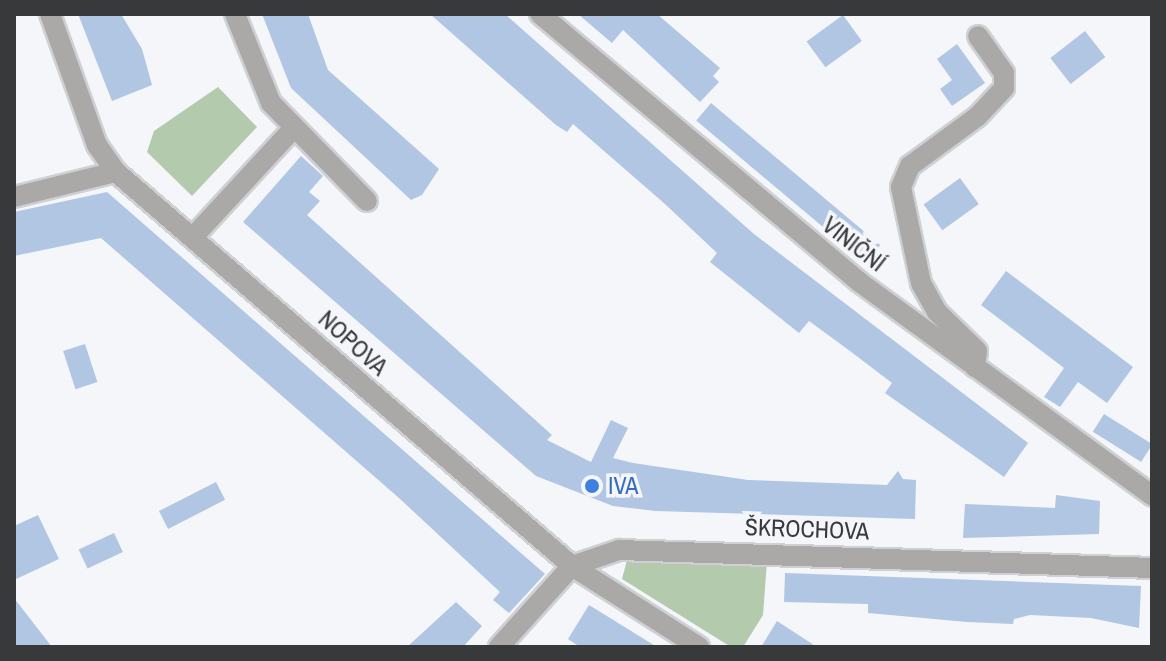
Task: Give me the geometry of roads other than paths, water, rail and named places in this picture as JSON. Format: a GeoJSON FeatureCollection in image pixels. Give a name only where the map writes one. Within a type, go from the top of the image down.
{"type":"FeatureCollection","features":[{"type":"Feature","properties":{"kind":"street","name":"NOPOVA"},"geometry":{"type":"LineString","coordinates":[[50,14],[97,145],[116,172],[194,236],[572,566],[699,647]]}},
{"type":"Feature","properties":{"kind":"street"},"geometry":{"type":"LineString","coordinates":[[235,14],[271,103],[291,131],[367,201]]}},
{"type":"Feature","properties":{"kind":"street","name":"VINIČNÍ"},"geometry":{"type":"LineString","coordinates":[[540,14],[797,232],[975,367],[1152,495]]}},
{"type":"Feature","properties":{"kind":"street","name":"VINIČNÍ"},"geometry":{"type":"LineString","coordinates":[[975,367],[977,351],[937,312],[921,283],[901,187],[910,166],[978,116],[1004,88],[1001,67],[978,36]]}},
{"type":"Feature","properties":{"kind":"street"},"geometry":{"type":"LineString","coordinates":[[194,236],[291,131]]}},
{"type":"Feature","properties":{"kind":"street"},"geometry":{"type":"LineString","coordinates":[[14,197],[116,172]]}},
{"type":"Feature","properties":{"kind":"street","name":"ŠKROCHOVA"},"geometry":{"type":"LineString","coordinates":[[572,566],[632,549],[1152,568]]}},
{"type":"Feature","properties":{"kind":"street"},"geometry":{"type":"LineString","coordinates":[[499,647],[572,566]]}},
{"type":"Feature","properties":{"kind":"place","name":"IVA"},"geometry":{"type":"Point","coordinates":[592,486]}}]}
